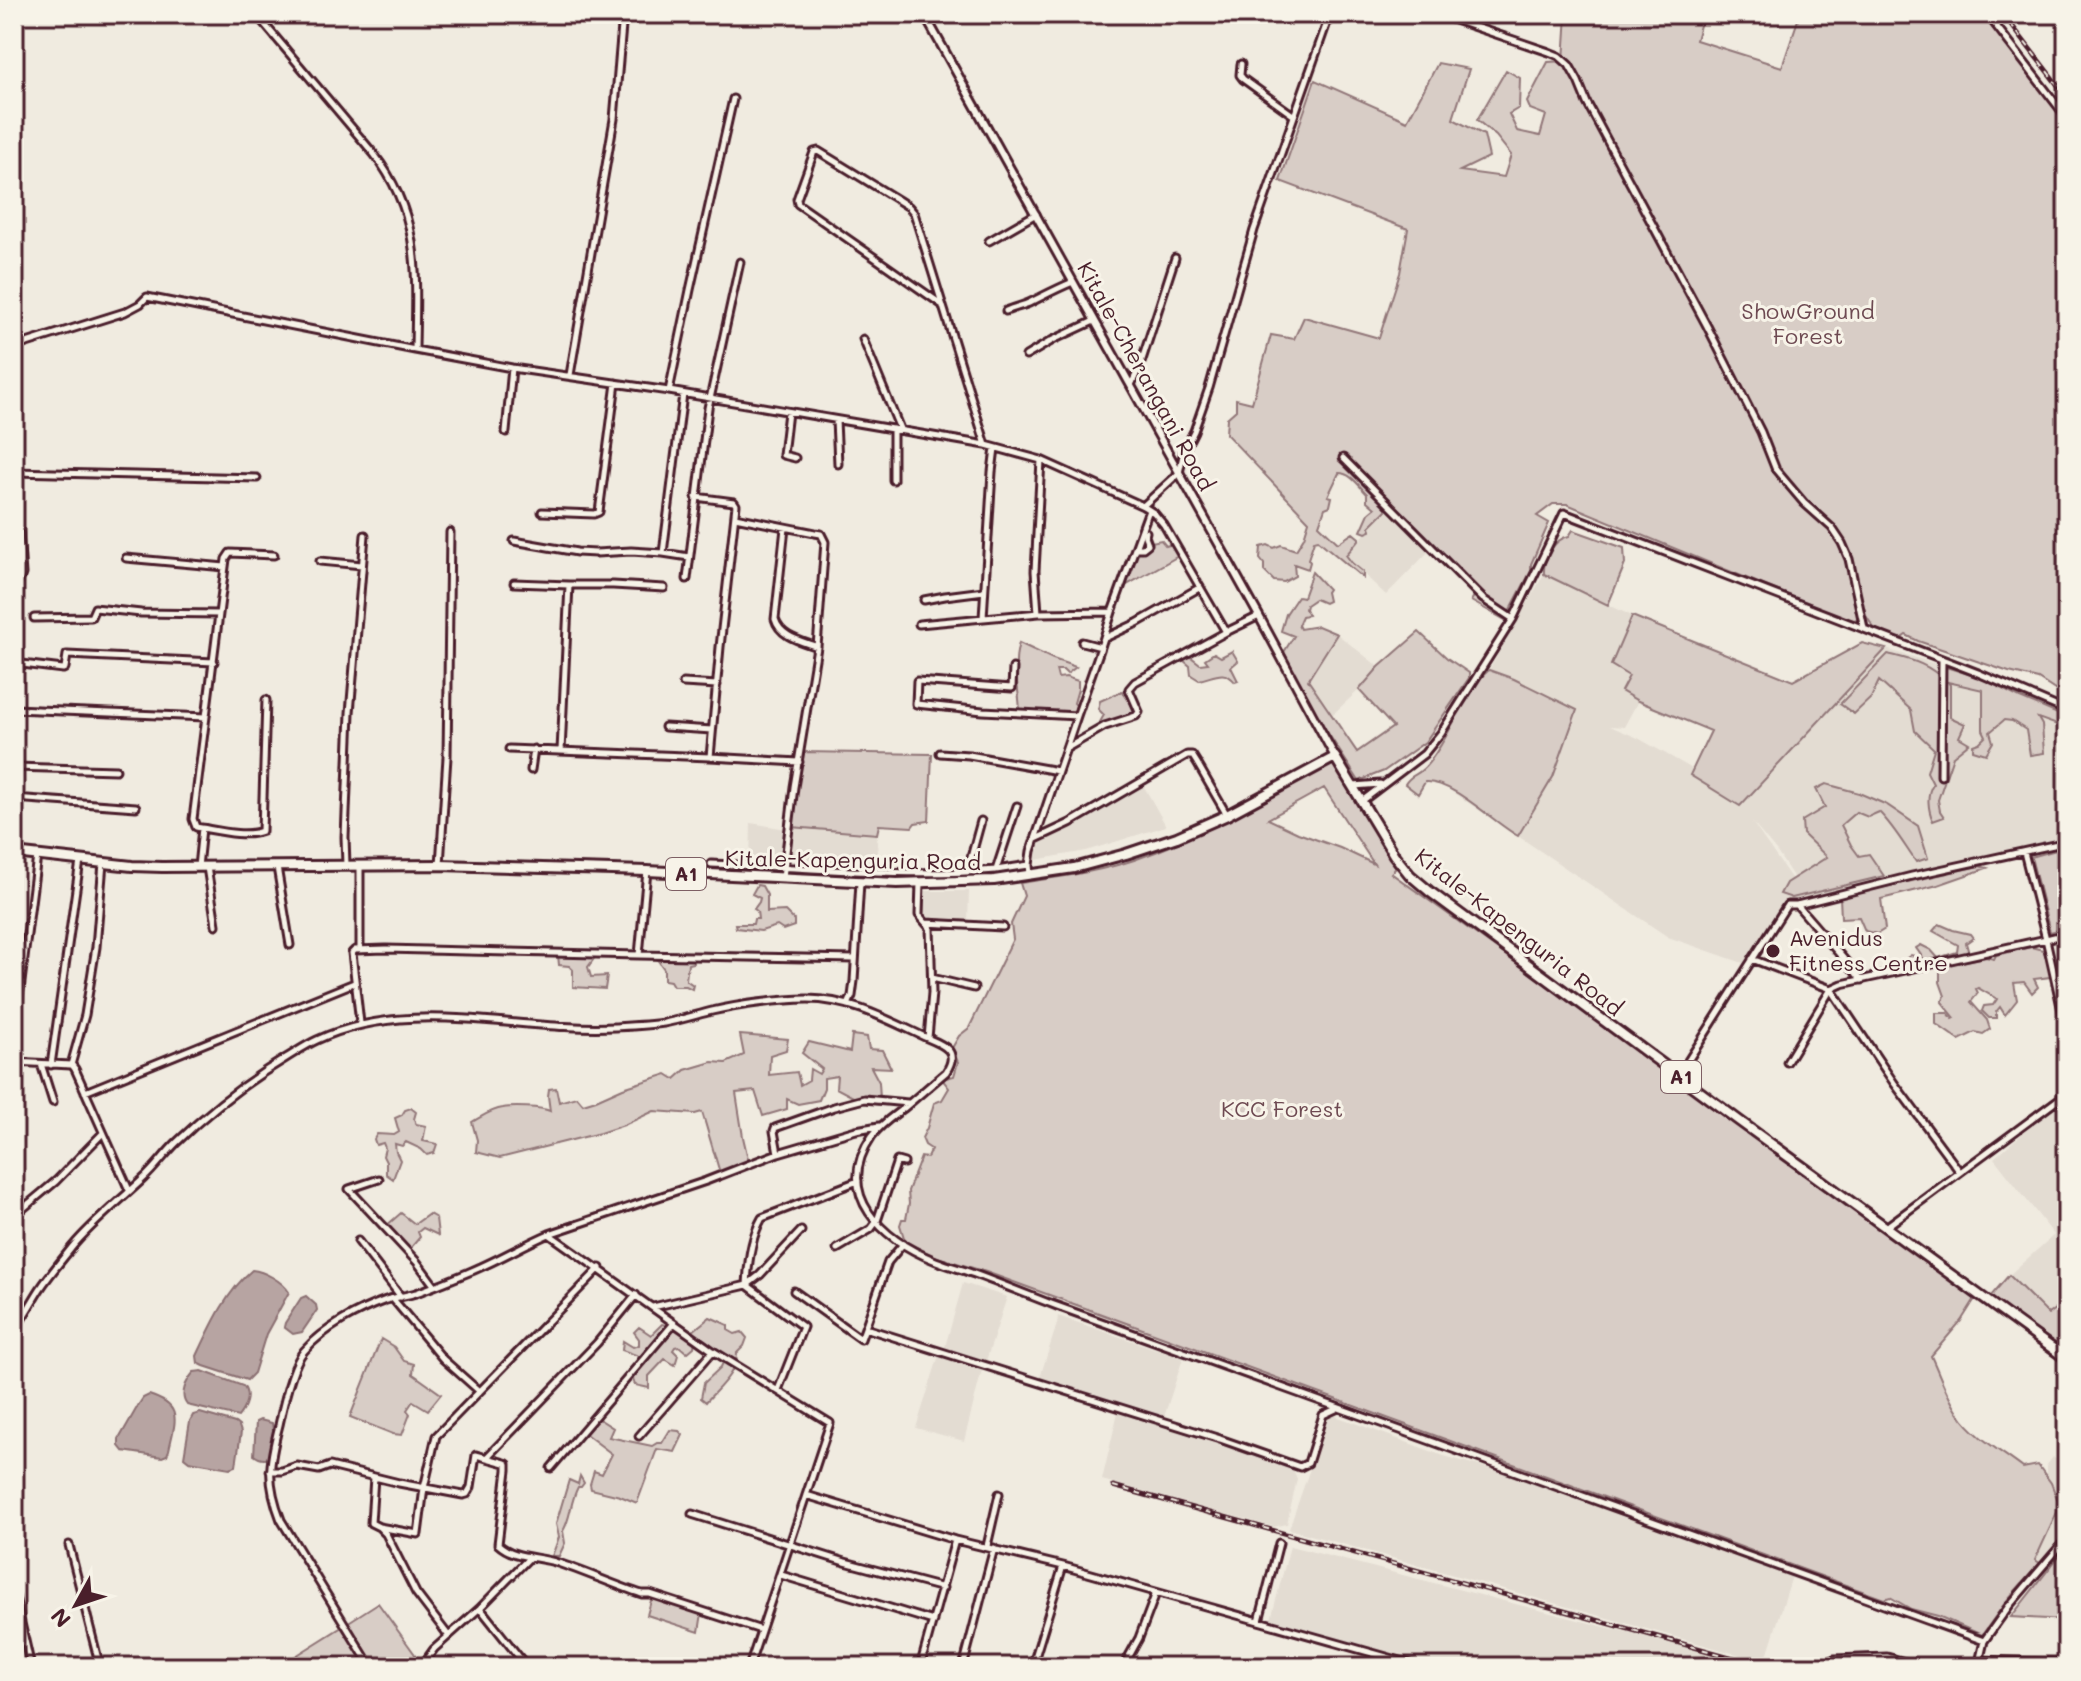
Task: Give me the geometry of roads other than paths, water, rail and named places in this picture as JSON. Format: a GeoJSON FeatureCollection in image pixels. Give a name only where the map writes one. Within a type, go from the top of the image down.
{"type":"FeatureCollection","features":[{"type":"Feature","properties":{"kind":"highway","name":"Kitale-Kapenguria Road"},"geometry":{"type":"LineString","coordinates":[[16,854],[132,866],[440,865],[920,883],[967,877],[994,880],[1074,868],[1177,837],[1227,815],[1335,757],[1389,848],[1410,875],[2067,1359]]}},
{"type":"Feature","properties":{"kind":"main road","name":"Kitale-Cherangani Road"},"geometry":{"type":"LineString","coordinates":[[924,14],[1335,757]]}},
{"type":"Feature","properties":{"kind":"street"},"geometry":{"type":"LineString","coordinates":[[256,14],[374,154],[401,198],[409,224],[415,267],[415,350]]}},
{"type":"Feature","properties":{"kind":"street"},"geometry":{"type":"LineString","coordinates":[[570,375],[614,119],[623,14]]}},
{"type":"Feature","properties":{"kind":"street"},"geometry":{"type":"LineString","coordinates":[[1030,875],[1029,865],[1035,840],[1136,548],[1146,508],[1179,473],[1184,451],[1209,388],[1254,230],[1330,14]]}},
{"type":"Feature","properties":{"kind":"street"},"geometry":{"type":"LineString","coordinates":[[1437,14],[1549,52],[1569,65],[1707,326],[1761,432],[1776,470],[1796,495],[1832,528],[1842,543],[1849,559],[1865,629]]}},
{"type":"Feature","properties":{"kind":"street"},"geometry":{"type":"LineString","coordinates":[[1987,14],[2067,118]]}},
{"type":"Feature","properties":{"kind":"street"},"geometry":{"type":"LineString","coordinates":[[1241,64],[1240,75],[1243,79],[1293,115]]}},
{"type":"Feature","properties":{"kind":"street"},"geometry":{"type":"LineString","coordinates":[[669,391],[733,99]]}},
{"type":"Feature","properties":{"kind":"street"},"geometry":{"type":"LineString","coordinates":[[941,304],[798,204],[797,199],[814,152],[818,151],[912,210],[986,445]]}},
{"type":"Feature","properties":{"kind":"street"},"geometry":{"type":"LineString","coordinates":[[989,241],[1036,214]]}},
{"type":"Feature","properties":{"kind":"street"},"geometry":{"type":"LineString","coordinates":[[1131,386],[1175,258]]}},
{"type":"Feature","properties":{"kind":"street"},"geometry":{"type":"LineString","coordinates":[[687,579],[711,399],[740,262]]}},
{"type":"Feature","properties":{"kind":"street"},"geometry":{"type":"LineString","coordinates":[[1006,311],[1073,282]]}},
{"type":"Feature","properties":{"kind":"street"},"geometry":{"type":"LineString","coordinates":[[14,347],[125,312],[147,297],[512,368],[669,391],[986,445],[1041,460],[1146,508],[1164,525],[1226,632]]}},
{"type":"Feature","properties":{"kind":"street"},"geometry":{"type":"LineString","coordinates":[[1026,356],[1094,321]]}},
{"type":"Feature","properties":{"kind":"street"},"geometry":{"type":"LineString","coordinates":[[863,339],[897,429],[893,480]]}},
{"type":"Feature","properties":{"kind":"street"},"geometry":{"type":"LineString","coordinates":[[506,432],[512,368]]}},
{"type":"Feature","properties":{"kind":"street"},"geometry":{"type":"LineString","coordinates":[[542,512],[599,512],[616,383]]}},
{"type":"Feature","properties":{"kind":"street"},"geometry":{"type":"LineString","coordinates":[[663,553],[683,394]]}},
{"type":"Feature","properties":{"kind":"street"},"geometry":{"type":"LineString","coordinates":[[788,412],[783,455],[795,458]]}},
{"type":"Feature","properties":{"kind":"street"},"geometry":{"type":"LineString","coordinates":[[836,420],[838,464]]}},
{"type":"Feature","properties":{"kind":"street"},"geometry":{"type":"LineString","coordinates":[[983,618],[995,448]]}},
{"type":"Feature","properties":{"kind":"street"},"geometry":{"type":"LineString","coordinates":[[1343,458],[1483,599],[1513,619]]}},
{"type":"Feature","properties":{"kind":"street"},"geometry":{"type":"LineString","coordinates":[[1038,613],[1035,558],[1041,460]]}},
{"type":"Feature","properties":{"kind":"street"},"geometry":{"type":"LineString","coordinates":[[14,472],[257,478]]}},
{"type":"Feature","properties":{"kind":"street"},"geometry":{"type":"LineString","coordinates":[[696,497],[734,502],[736,505],[710,757]]}},
{"type":"Feature","properties":{"kind":"street"},"geometry":{"type":"LineString","coordinates":[[1361,801],[1424,754],[1441,733],[1513,619],[1564,513],[1942,659],[2067,711]]}},
{"type":"Feature","properties":{"kind":"street"},"geometry":{"type":"LineString","coordinates":[[735,517],[821,534],[825,542],[817,647],[783,879]]}},
{"type":"Feature","properties":{"kind":"street"},"geometry":{"type":"LineString","coordinates":[[785,528],[776,625],[789,636],[817,647]]}},
{"type":"Feature","properties":{"kind":"street"},"geometry":{"type":"LineString","coordinates":[[440,865],[447,757],[450,532]]}},
{"type":"Feature","properties":{"kind":"street"},"geometry":{"type":"LineString","coordinates":[[1136,548],[1148,544],[1146,532]]}},
{"type":"Feature","properties":{"kind":"street"},"geometry":{"type":"LineString","coordinates":[[14,579],[20,579],[22,574],[19,533]]}},
{"type":"Feature","properties":{"kind":"street"},"geometry":{"type":"LineString","coordinates":[[346,865],[350,713],[365,535]]}},
{"type":"Feature","properties":{"kind":"street"},"geometry":{"type":"LineString","coordinates":[[514,541],[577,552],[631,551],[689,557]]}},
{"type":"Feature","properties":{"kind":"street"},"geometry":{"type":"LineString","coordinates":[[266,700],[262,831],[240,833],[194,825],[227,557],[230,553],[274,555]]}},
{"type":"Feature","properties":{"kind":"street"},"geometry":{"type":"LineString","coordinates":[[126,558],[225,567]]}},
{"type":"Feature","properties":{"kind":"street"},"geometry":{"type":"LineString","coordinates":[[320,561],[362,565]]}},
{"type":"Feature","properties":{"kind":"street"},"geometry":{"type":"LineString","coordinates":[[514,583],[664,588]]}},
{"type":"Feature","properties":{"kind":"street"},"geometry":{"type":"LineString","coordinates":[[561,751],[569,585]]}},
{"type":"Feature","properties":{"kind":"street"},"geometry":{"type":"LineString","coordinates":[[1104,638],[1199,588]]}},
{"type":"Feature","properties":{"kind":"street"},"geometry":{"type":"LineString","coordinates":[[924,600],[984,591]]}},
{"type":"Feature","properties":{"kind":"street"},"geometry":{"type":"LineString","coordinates":[[34,618],[91,617],[95,608],[141,613],[219,614]]}},
{"type":"Feature","properties":{"kind":"street"},"geometry":{"type":"LineString","coordinates":[[919,624],[1038,613],[1112,612]]}},
{"type":"Feature","properties":{"kind":"street"},"geometry":{"type":"LineString","coordinates":[[1067,748],[1105,726],[1136,716],[1139,712],[1129,691],[1131,685],[1259,616]]}},
{"type":"Feature","properties":{"kind":"street"},"geometry":{"type":"LineString","coordinates":[[1082,642],[1101,647]]}},
{"type":"Feature","properties":{"kind":"street"},"geometry":{"type":"LineString","coordinates":[[14,663],[64,669],[67,655],[214,662]]}},
{"type":"Feature","properties":{"kind":"street"},"geometry":{"type":"LineString","coordinates":[[1941,776],[1942,659]]}},
{"type":"Feature","properties":{"kind":"street"},"geometry":{"type":"LineString","coordinates":[[1013,668],[1012,688],[917,681],[916,704],[1077,716]]}},
{"type":"Feature","properties":{"kind":"street"},"geometry":{"type":"LineString","coordinates":[[683,683],[717,685]]}},
{"type":"Feature","properties":{"kind":"street"},"geometry":{"type":"LineString","coordinates":[[14,709],[206,717]]}},
{"type":"Feature","properties":{"kind":"street"},"geometry":{"type":"LineString","coordinates":[[665,727],[712,730]]}},
{"type":"Feature","properties":{"kind":"street"},"geometry":{"type":"LineString","coordinates":[[509,749],[799,762]]}},
{"type":"Feature","properties":{"kind":"street"},"geometry":{"type":"LineString","coordinates":[[531,770],[534,749]]}},
{"type":"Feature","properties":{"kind":"street"},"geometry":{"type":"LineString","coordinates":[[940,753],[1058,771]]}},
{"type":"Feature","properties":{"kind":"street"},"geometry":{"type":"LineString","coordinates":[[1035,840],[1187,755],[1192,755],[1227,815]]}},
{"type":"Feature","properties":{"kind":"street"},"geometry":{"type":"LineString","coordinates":[[14,767],[116,770]]}},
{"type":"Feature","properties":{"kind":"street"},"geometry":{"type":"LineString","coordinates":[[1353,786],[1384,783]]}},
{"type":"Feature","properties":{"kind":"street"},"geometry":{"type":"LineString","coordinates":[[14,798],[136,807]]}},
{"type":"Feature","properties":{"kind":"street"},"geometry":{"type":"LineString","coordinates":[[996,870],[1017,806]]}},
{"type":"Feature","properties":{"kind":"street"},"geometry":{"type":"LineString","coordinates":[[967,877],[981,821]]}},
{"type":"Feature","properties":{"kind":"street"},"geometry":{"type":"LineString","coordinates":[[202,828],[202,867],[216,925]]}},
{"type":"Feature","properties":{"kind":"street"},"geometry":{"type":"LineString","coordinates":[[14,837],[16,854]]}},
{"type":"Feature","properties":{"kind":"street"},"geometry":{"type":"LineString","coordinates":[[1679,1075],[1787,905],[2067,842]]}},
{"type":"Feature","properties":{"kind":"street"},"geometry":{"type":"LineString","coordinates":[[2024,852],[2065,1011],[2067,1033]]}},
{"type":"Feature","properties":{"kind":"street"},"geometry":{"type":"LineString","coordinates":[[14,1037],[37,856]]}},
{"type":"Feature","properties":{"kind":"street"},"geometry":{"type":"LineString","coordinates":[[51,1065],[80,861]]}},
{"type":"Feature","properties":{"kind":"street"},"geometry":{"type":"LineString","coordinates":[[71,1065],[90,988],[103,863]]}},
{"type":"Feature","properties":{"kind":"street"},"geometry":{"type":"LineString","coordinates":[[711,864],[967,877],[1029,865]]}},
{"type":"Feature","properties":{"kind":"street"},"geometry":{"type":"LineString","coordinates":[[360,865],[360,949]]}},
{"type":"Feature","properties":{"kind":"street"},"geometry":{"type":"LineString","coordinates":[[277,867],[290,945]]}},
{"type":"Feature","properties":{"kind":"street"},"geometry":{"type":"LineString","coordinates":[[639,955],[647,871]]}},
{"type":"Feature","properties":{"kind":"street"},"geometry":{"type":"LineString","coordinates":[[848,1005],[852,996],[861,881]]}},
{"type":"Feature","properties":{"kind":"street"},"geometry":{"type":"LineString","coordinates":[[920,883],[918,911],[930,928],[932,978],[928,1038]]}},
{"type":"Feature","properties":{"kind":"street"},"geometry":{"type":"LineString","coordinates":[[1797,905],[1862,980]]}},
{"type":"Feature","properties":{"kind":"street"},"geometry":{"type":"LineString","coordinates":[[925,923],[1003,927]]}},
{"type":"Feature","properties":{"kind":"street"},"geometry":{"type":"LineString","coordinates":[[1787,1062],[1831,989],[2067,934]]}},
{"type":"Feature","properties":{"kind":"street"},"geometry":{"type":"LineString","coordinates":[[360,1023],[352,953],[360,949],[855,959]]}},
{"type":"Feature","properties":{"kind":"street"},"geometry":{"type":"LineString","coordinates":[[1752,959],[1831,989],[1894,1083],[1960,1172]]}},
{"type":"Feature","properties":{"kind":"street"},"geometry":{"type":"LineString","coordinates":[[932,978],[974,988]]}},
{"type":"Feature","properties":{"kind":"street"},"geometry":{"type":"LineString","coordinates":[[85,1092],[354,983]]}},
{"type":"Feature","properties":{"kind":"street"},"geometry":{"type":"LineString","coordinates":[[14,1330],[75,1244],[176,1143],[223,1101],[315,1040],[360,1023],[391,1020],[434,1018],[615,1027],[662,1023],[714,1011],[797,1000],[848,1005],[883,1017],[948,1048],[951,1053],[949,1067],[936,1081],[880,1125],[870,1139],[858,1171],[861,1202],[903,1244],[935,1261],[1057,1306],[1984,1641]]}},
{"type":"Feature","properties":{"kind":"street"},"geometry":{"type":"LineString","coordinates":[[14,1062],[73,1065],[129,1190]]}},
{"type":"Feature","properties":{"kind":"street"},"geometry":{"type":"LineString","coordinates":[[41,1064],[53,1102]]}},
{"type":"Feature","properties":{"kind":"street"},"geometry":{"type":"LineString","coordinates":[[1886,1227],[2067,1093]]}},
{"type":"Feature","properties":{"kind":"street"},"geometry":{"type":"LineString","coordinates":[[778,1153],[775,1128],[864,1099],[909,1103]]}},
{"type":"Feature","properties":{"kind":"street"},"geometry":{"type":"LineString","coordinates":[[371,1667],[281,1520],[270,1486],[270,1462],[283,1406],[301,1353],[324,1333],[377,1304],[414,1294],[465,1274],[549,1234],[778,1153],[880,1125]]}},
{"type":"Feature","properties":{"kind":"street"},"geometry":{"type":"LineString","coordinates":[[14,1196],[17,1212],[56,1181],[103,1133]]}},
{"type":"Feature","properties":{"kind":"street"},"geometry":{"type":"LineString","coordinates":[[837,1249],[871,1229],[877,1221],[897,1161],[904,1163]]}},
{"type":"Feature","properties":{"kind":"street"},"geometry":{"type":"LineString","coordinates":[[379,1179],[349,1189],[417,1262],[434,1285]]}},
{"type":"Feature","properties":{"kind":"street"},"geometry":{"type":"LineString","coordinates":[[747,1285],[750,1258],[762,1218],[858,1181]]}},
{"type":"Feature","properties":{"kind":"street"},"geometry":{"type":"LineString","coordinates":[[652,1307],[747,1285],[801,1231]]}},
{"type":"Feature","properties":{"kind":"street"},"geometry":{"type":"LineString","coordinates":[[549,1234],[713,1351],[830,1423],[749,1667]]}},
{"type":"Feature","properties":{"kind":"street"},"geometry":{"type":"LineString","coordinates":[[358,1241],[401,1297]]}},
{"type":"Feature","properties":{"kind":"street"},"geometry":{"type":"LineString","coordinates":[[794,1291],[861,1339],[888,1262],[903,1244]]}},
{"type":"Feature","properties":{"kind":"street"},"geometry":{"type":"LineString","coordinates":[[374,1477],[371,1523],[418,1534],[424,1488],[436,1436],[600,1268]]}},
{"type":"Feature","properties":{"kind":"street"},"geometry":{"type":"LineString","coordinates":[[747,1285],[803,1327],[778,1390]]}},
{"type":"Feature","properties":{"kind":"street"},"geometry":{"type":"LineString","coordinates":[[487,1457],[597,1343],[636,1295]]}},
{"type":"Feature","properties":{"kind":"street"},"geometry":{"type":"LineString","coordinates":[[393,1299],[443,1359],[479,1391]]}},
{"type":"Feature","properties":{"kind":"street"},"geometry":{"type":"LineString","coordinates":[[551,1468],[674,1323]]}},
{"type":"Feature","properties":{"kind":"street"},"geometry":{"type":"LineString","coordinates":[[865,1328],[1300,1467],[1308,1463],[1323,1415],[1336,1408]]}},
{"type":"Feature","properties":{"kind":"street"},"geometry":{"type":"LineString","coordinates":[[639,1436],[713,1351]]}},
{"type":"Feature","properties":{"kind":"street"},"geometry":{"type":"LineString","coordinates":[[270,1471],[297,1466],[319,1470],[330,1466],[465,1495],[471,1487],[476,1455],[487,1457],[507,1464],[500,1547],[761,1630]]}},
{"type":"Feature","properties":{"kind":"street"},"geometry":{"type":"LineString","coordinates":[[987,1546],[999,1494]]}},
{"type":"Feature","properties":{"kind":"street"},"geometry":{"type":"LineString","coordinates":[[806,1495],[955,1540],[1063,1566],[1422,1667]]}},
{"type":"Feature","properties":{"kind":"street"},"geometry":{"type":"LineString","coordinates":[[692,1514],[845,1562],[943,1588]]}},
{"type":"Feature","properties":{"kind":"street"},"geometry":{"type":"LineString","coordinates":[[379,1527],[386,1534],[416,1593],[448,1635]]}},
{"type":"Feature","properties":{"kind":"street"},"geometry":{"type":"LineString","coordinates":[[2067,1538],[2009,1606],[1984,1641],[1979,1663],[2067,1663]]}},
{"type":"Feature","properties":{"kind":"street"},"geometry":{"type":"LineString","coordinates":[[920,1667],[955,1540]]}},
{"type":"Feature","properties":{"kind":"street"},"geometry":{"type":"LineString","coordinates":[[1259,1621],[1279,1543]]}},
{"type":"Feature","properties":{"kind":"street"},"geometry":{"type":"LineString","coordinates":[[69,1545],[100,1667]]}},
{"type":"Feature","properties":{"kind":"street"},"geometry":{"type":"LineString","coordinates":[[963,1667],[994,1548]]}},
{"type":"Feature","properties":{"kind":"street"},"geometry":{"type":"LineString","coordinates":[[424,1663],[448,1635],[480,1608],[530,1557]]}},
{"type":"Feature","properties":{"kind":"street"},"geometry":{"type":"LineString","coordinates":[[1032,1667],[1063,1566]]}},
{"type":"Feature","properties":{"kind":"street"},"geometry":{"type":"LineString","coordinates":[[781,1575],[933,1621]]}},
{"type":"Feature","properties":{"kind":"street"},"geometry":{"type":"LineString","coordinates":[[14,1592],[31,1667]]}},
{"type":"Feature","properties":{"kind":"street"},"geometry":{"type":"LineString","coordinates":[[1123,1667],[1139,1638],[1156,1593]]}},
{"type":"Feature","properties":{"kind":"street"},"geometry":{"type":"LineString","coordinates":[[480,1608],[527,1667]]}},
{"type":"Feature","properties":{"kind":"street"},"geometry":{"type":"LineString","coordinates":[[1834,1659],[1887,1657],[1923,1667]]}},
{"type":"Feature","properties":{"kind":"railway"},"geometry":{"type":"LineString","coordinates":[[2003,14],[2067,97]]}},
{"type":"Feature","properties":{"kind":"railway"},"geometry":{"type":"LineString","coordinates":[[1113,1486],[1766,1667]]}},
{"type":"Feature","properties":{"kind":"place","name":"Avenidus Fitness Centre"},"geometry":{"type":"Point","coordinates":[1773,951]}},
{"type":"Feature","properties":{"kind":"park label","name":"ShowGround Forest"},"geometry":{"type":"Point","coordinates":[1808,324]}},
{"type":"Feature","properties":{"kind":"park label","name":"KCC Forest"},"geometry":{"type":"Point","coordinates":[1282,1109]}}]}
